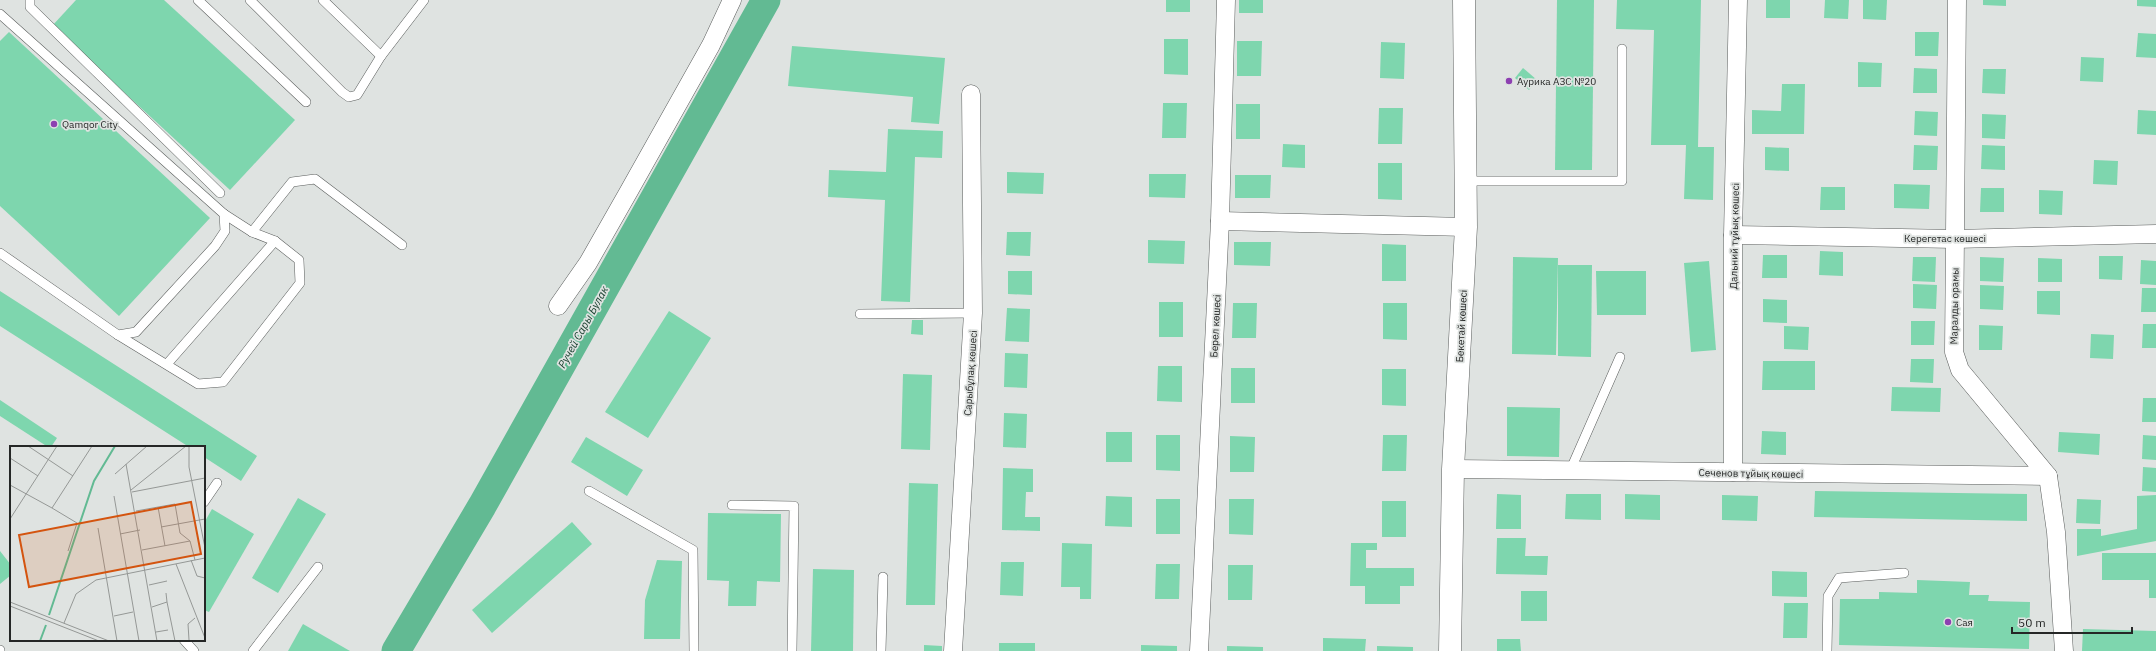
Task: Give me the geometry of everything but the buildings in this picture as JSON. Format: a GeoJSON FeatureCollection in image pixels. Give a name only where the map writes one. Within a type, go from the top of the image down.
{"type":"FeatureCollection","features":[{"type":"Feature","properties":{"kind":"street"},"geometry":{"type":"LineString","coordinates":[[558,306],[588,263],[636,179],[712,45],[732,0]]}},
{"type":"Feature","properties":{"kind":"street","name":"Берел көшесі"},"geometry":{"type":"LineString","coordinates":[[1199,651],[1220,221],[1226,0]]}},
{"type":"Feature","properties":{"kind":"street","name":"Бекетай көшесі"},"geometry":{"type":"LineString","coordinates":[[1450,651],[1453,469],[1466,227],[1464,0]]}},
{"type":"Feature","properties":{"kind":"street","name":"Дальний тұйық көшесі"},"geometry":{"type":"LineString","coordinates":[[1733,472],[1733,235],[1738,0]]}},
{"type":"Feature","properties":{"kind":"street","name":"Маралды орамы"},"geometry":{"type":"LineString","coordinates":[[1957,0],[1954,352],[1960,370],[2048,476]]}},
{"type":"Feature","properties":{"kind":"street","name":"Сарыбұлақ көшесі"},"geometry":{"type":"LineString","coordinates":[[953,651],[973,313],[971,94]]}},
{"type":"Feature","properties":{"kind":"street"},"geometry":{"type":"LineString","coordinates":[[1220,221],[1466,227]]}},
{"type":"Feature","properties":{"kind":"street","name":"Керегетас көшесі"},"geometry":{"type":"LineString","coordinates":[[1733,235],[1955,239],[2156,234]]}},
{"type":"Feature","properties":{"kind":"street","name":"Сеченов тұйық көшесі"},"geometry":{"type":"LineString","coordinates":[[1453,469],[2048,476]]}},
{"type":"Feature","properties":{"kind":"street"},"geometry":{"type":"LineString","coordinates":[[2048,476],[2056,532],[2064,651]]}},
{"type":"Feature","properties":{"kind":"lane"},"geometry":{"type":"LineString","coordinates":[[30,0],[30,7],[220,193]]}},
{"type":"Feature","properties":{"kind":"lane"},"geometry":{"type":"LineString","coordinates":[[198,0],[306,102]]}},
{"type":"Feature","properties":{"kind":"lane"},"geometry":{"type":"LineString","coordinates":[[250,0],[342,92],[349,97],[356,95],[381,56],[424,0]]}},
{"type":"Feature","properties":{"kind":"lane"},"geometry":{"type":"LineString","coordinates":[[323,0],[381,56]]}},
{"type":"Feature","properties":{"kind":"lane"},"geometry":{"type":"LineString","coordinates":[[0,14],[224,214],[252,232],[275,241],[299,260],[300,283],[223,382],[198,384],[118,335],[0,253]]}},
{"type":"Feature","properties":{"kind":"lane"},"geometry":{"type":"LineString","coordinates":[[0,28],[7,20]]}},
{"type":"Feature","properties":{"kind":"lane"},"geometry":{"type":"LineString","coordinates":[[1466,181],[1622,181],[1622,49]]}},
{"type":"Feature","properties":{"kind":"lane"},"geometry":{"type":"LineString","coordinates":[[252,232],[292,182],[315,179],[402,245]]}},
{"type":"Feature","properties":{"kind":"lane"},"geometry":{"type":"LineString","coordinates":[[118,335],[136,332],[215,246],[225,231],[224,214]]}},
{"type":"Feature","properties":{"kind":"lane"},"geometry":{"type":"LineString","coordinates":[[167,364],[275,241]]}},
{"type":"Feature","properties":{"kind":"lane"},"geometry":{"type":"LineString","coordinates":[[860,314],[973,313]]}},
{"type":"Feature","properties":{"kind":"lane"},"geometry":{"type":"LineString","coordinates":[[1570,471],[1620,357]]}},
{"type":"Feature","properties":{"kind":"lane"},"geometry":{"type":"LineString","coordinates":[[205,501],[217,483]]}},
{"type":"Feature","properties":{"kind":"lane"},"geometry":{"type":"LineString","coordinates":[[589,490],[693,550],[694,651]]}},
{"type":"Feature","properties":{"kind":"lane"},"geometry":{"type":"LineString","coordinates":[[732,505],[794,506],[792,651]]}},
{"type":"Feature","properties":{"kind":"lane"},"geometry":{"type":"LineString","coordinates":[[253,651],[318,567]]}},
{"type":"Feature","properties":{"kind":"lane"},"geometry":{"type":"LineString","coordinates":[[1827,651],[1828,596],[1839,578],[1904,573]]}},
{"type":"Feature","properties":{"kind":"lane"},"geometry":{"type":"LineString","coordinates":[[881,651],[883,576]]}},
{"type":"Feature","properties":{"kind":"lane"},"geometry":{"type":"LineString","coordinates":[[185,641],[194,651]]}},
{"type":"Feature","properties":{"kind":"waterway","name":"Ручей Сары Булак"},"geometry":{"type":"LineString","coordinates":[[396,651],[482,506],[766,0]]}},
{"type":"Feature","properties":{"kind":"place","name":"Аурика АЗС №20"},"geometry":{"type":"Point","coordinates":[1509,81]}},
{"type":"Feature","properties":{"kind":"place","name":"Qamqor City"},"geometry":{"type":"Point","coordinates":[54,124]}},
{"type":"Feature","properties":{"kind":"place","name":"Сая"},"geometry":{"type":"Point","coordinates":[1948,622]}}]}
